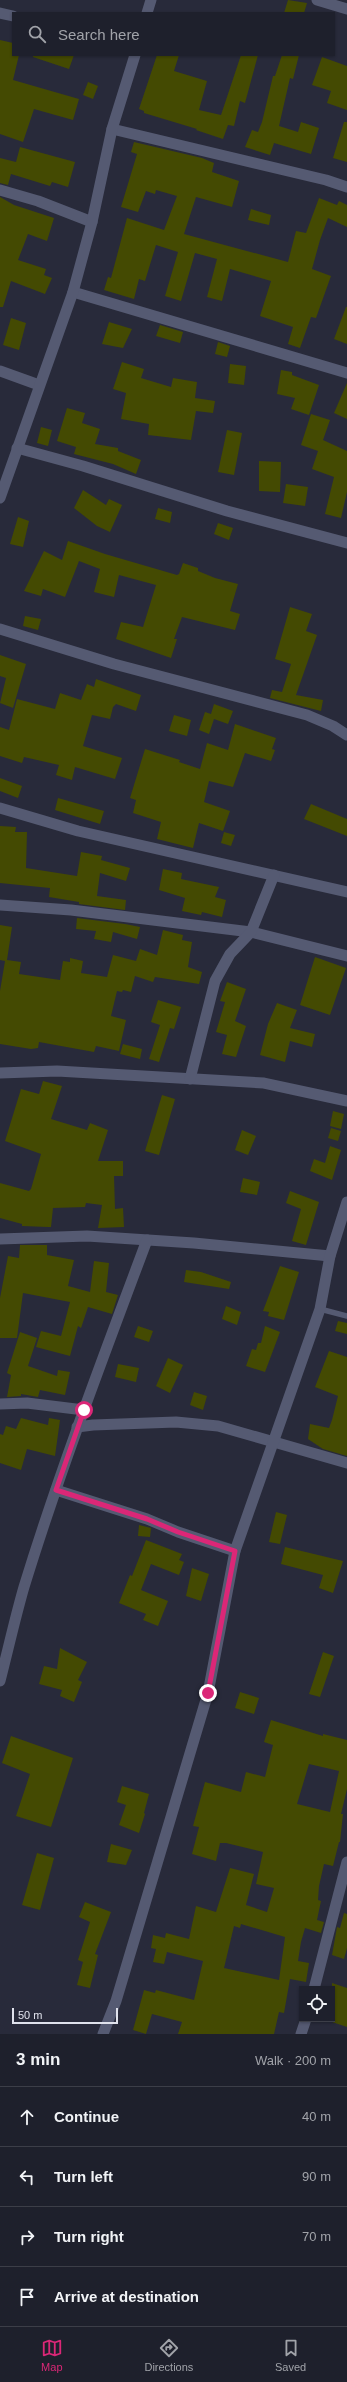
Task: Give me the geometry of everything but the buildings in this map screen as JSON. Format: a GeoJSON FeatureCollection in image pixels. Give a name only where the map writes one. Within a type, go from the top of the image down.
{"type":"FeatureCollection","features":[{"type":"Feature","properties":{"kind":"street"},"geometry":{"type":"LineString","coordinates":[[147,12],[151,0]]}},
{"type":"Feature","properties":{"kind":"street"},"geometry":{"type":"LineString","coordinates":[[317,0],[347,9]]}},
{"type":"Feature","properties":{"kind":"street"},"geometry":{"type":"LineString","coordinates":[[0,13],[12,16]]}},
{"type":"Feature","properties":{"kind":"street"},"geometry":{"type":"LineString","coordinates":[[0,498],[73,292],[92,222],[112,129],[135,56]]}},
{"type":"Feature","properties":{"kind":"street"},"geometry":{"type":"LineString","coordinates":[[112,129],[326,180],[347,187]]}},
{"type":"Feature","properties":{"kind":"street"},"geometry":{"type":"LineString","coordinates":[[0,190],[38,201],[92,222]]}},
{"type":"Feature","properties":{"kind":"street"},"geometry":{"type":"LineString","coordinates":[[73,292],[347,373]]}},
{"type":"Feature","properties":{"kind":"street"},"geometry":{"type":"LineString","coordinates":[[0,371],[39,385]]}},
{"type":"Feature","properties":{"kind":"street"},"geometry":{"type":"LineString","coordinates":[[17,448],[83,466],[227,511],[347,543]]}},
{"type":"Feature","properties":{"kind":"street"},"geometry":{"type":"LineString","coordinates":[[0,629],[122,666],[308,715],[333,726],[347,735]]}},
{"type":"Feature","properties":{"kind":"street"},"geometry":{"type":"LineString","coordinates":[[0,808],[78,831],[347,892]]}},
{"type":"Feature","properties":{"kind":"street"},"geometry":{"type":"LineString","coordinates":[[190,1079],[215,982],[230,954],[251,932],[274,875]]}},
{"type":"Feature","properties":{"kind":"street"},"geometry":{"type":"LineString","coordinates":[[0,905],[71,910],[251,932],[347,956]]}},
{"type":"Feature","properties":{"kind":"street"},"geometry":{"type":"LineString","coordinates":[[0,1073],[57,1071],[264,1083],[347,1101]]}},
{"type":"Feature","properties":{"kind":"street"},"geometry":{"type":"LineString","coordinates":[[103,2034],[116,2001],[208,1693],[235,1551],[275,1441],[320,1309],[330,1256],[347,1202]]}},
{"type":"Feature","properties":{"kind":"street"},"geometry":{"type":"LineString","coordinates":[[0,1239],[87,1236],[330,1256]]}},
{"type":"Feature","properties":{"kind":"street"},"geometry":{"type":"LineString","coordinates":[[0,1681],[24,1588],[56,1490],[77,1428],[147,1240]]}},
{"type":"Feature","properties":{"kind":"street"},"geometry":{"type":"LineString","coordinates":[[0,1404],[27,1403],[84,1410]]}},
{"type":"Feature","properties":{"kind":"street"},"geometry":{"type":"LineString","coordinates":[[77,1428],[93,1425],[176,1422],[218,1426],[275,1441],[347,1463]]}},
{"type":"Feature","properties":{"kind":"street"},"geometry":{"type":"LineString","coordinates":[[56,1490],[153,1521],[178,1532],[235,1551]]}},
{"type":"Feature","properties":{"kind":"street"},"geometry":{"type":"LineString","coordinates":[[315,1986],[347,1862]]}},
{"type":"Feature","properties":{"kind":"street"},"geometry":{"type":"LineString","coordinates":[[301,2034],[305,2022]]}},
{"type":"Feature","properties":{"kind":"lane"},"geometry":{"type":"LineString","coordinates":[[320,1309],[347,1316]]}},
{"type":"Feature","properties":{"kind":"route"},"geometry":{"type":"LineString","coordinates":[[84,1410],[56,1490],[78,1495],[122,1513],[147,1519],[178,1532],[235,1551],[208,1693]]}}]}
